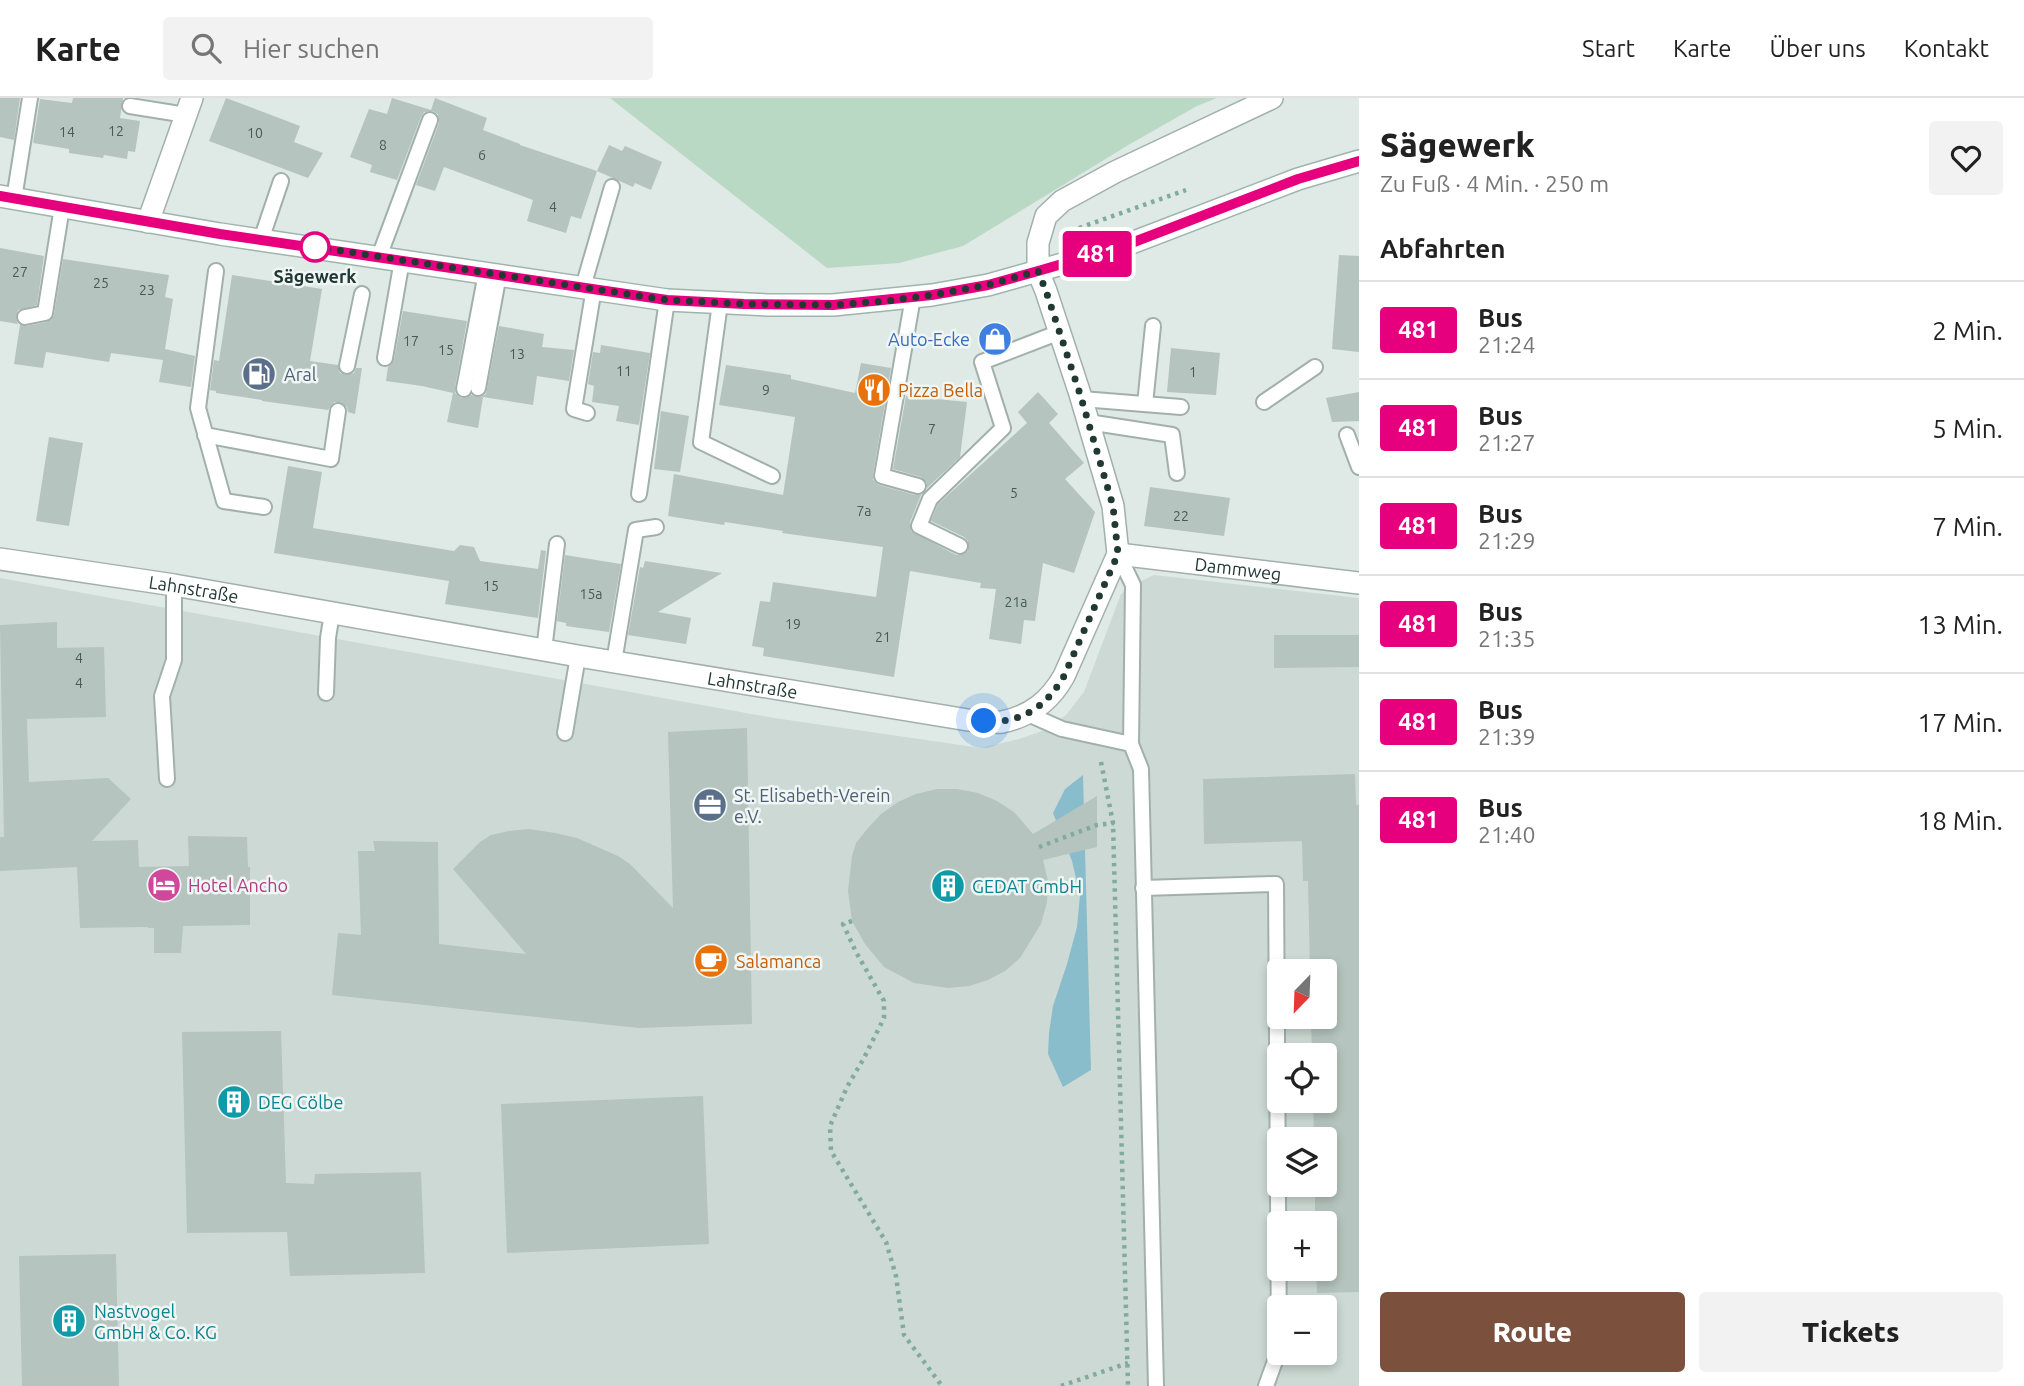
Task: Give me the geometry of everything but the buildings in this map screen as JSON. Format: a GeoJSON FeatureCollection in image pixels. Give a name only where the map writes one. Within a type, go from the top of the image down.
{"type":"FeatureCollection","features":[{"type":"Feature","properties":{"kind":"street"},"geometry":{"type":"LineString","coordinates":[[1038,271],[1038,243],[1046,216],[1062,201],[1115,172],[1272,98]]}},
{"type":"Feature","properties":{"kind":"street"},"geometry":{"type":"LineString","coordinates":[[148,222],[189,107]]}},
{"type":"Feature","properties":{"kind":"street"},"geometry":{"type":"LineString","coordinates":[[7,197],[261,240],[667,300],[833,305],[913,297],[988,285],[1121,247],[1298,179],[1359,161]]}},
{"type":"Feature","properties":{"kind":"street","name":"Lahnstraße"},"geometry":{"type":"LineString","coordinates":[[0,559],[174,585],[578,656],[968,720],[1000,722],[1028,714],[1054,694],[1118,554],[1113,506],[1082,399],[1038,271]]}},
{"type":"Feature","properties":{"kind":"street","name":"Dammweg"},"geometry":{"type":"LineString","coordinates":[[1118,554],[1359,583]]}},
{"type":"Feature","properties":{"kind":"lane"},"geometry":{"type":"LineString","coordinates":[[7,197],[30,98]]}},
{"type":"Feature","properties":{"kind":"lane"},"geometry":{"type":"LineString","coordinates":[[130,106],[189,107]]}},
{"type":"Feature","properties":{"kind":"lane"},"geometry":{"type":"LineString","coordinates":[[379,257],[430,120]]}},
{"type":"Feature","properties":{"kind":"lane"},"geometry":{"type":"LineString","coordinates":[[261,240],[281,181]]}},
{"type":"Feature","properties":{"kind":"lane"},"geometry":{"type":"LineString","coordinates":[[587,412],[574,410],[589,288],[612,187]]}},
{"type":"Feature","properties":{"kind":"lane"},"geometry":{"type":"LineString","coordinates":[[25,317],[45,313],[62,207]]}},
{"type":"Feature","properties":{"kind":"lane"},"geometry":{"type":"LineString","coordinates":[[385,358],[402,260]]}},
{"type":"Feature","properties":{"kind":"lane"},"geometry":{"type":"LineString","coordinates":[[216,271],[198,408],[224,501],[264,507]]}},
{"type":"Feature","properties":{"kind":"lane"},"geometry":{"type":"LineString","coordinates":[[471,388],[492,274]]}},
{"type":"Feature","properties":{"kind":"lane"},"geometry":{"type":"LineString","coordinates":[[346,366],[362,294]]}},
{"type":"Feature","properties":{"kind":"lane"},"geometry":{"type":"LineString","coordinates":[[913,297],[883,477],[918,486]]}},
{"type":"Feature","properties":{"kind":"lane"},"geometry":{"type":"LineString","coordinates":[[639,494],[667,300]]}},
{"type":"Feature","properties":{"kind":"lane"},"geometry":{"type":"LineString","coordinates":[[720,303],[701,442],[772,476]]}},
{"type":"Feature","properties":{"kind":"lane"},"geometry":{"type":"LineString","coordinates":[[1145,404],[1153,326]]}},
{"type":"Feature","properties":{"kind":"lane"},"geometry":{"type":"LineString","coordinates":[[960,546],[919,526],[930,499],[1003,428],[982,362],[1060,332]]}},
{"type":"Feature","properties":{"kind":"lane"},"geometry":{"type":"LineString","coordinates":[[1264,402],[1315,367]]}},
{"type":"Feature","properties":{"kind":"lane"},"geometry":{"type":"LineString","coordinates":[[1082,399],[1181,407]]}},
{"type":"Feature","properties":{"kind":"lane"},"geometry":{"type":"LineString","coordinates":[[205,435],[331,459],[338,411]]}},
{"type":"Feature","properties":{"kind":"lane"},"geometry":{"type":"LineString","coordinates":[[1088,422],[1172,435],[1177,473]]}},
{"type":"Feature","properties":{"kind":"lane"},"geometry":{"type":"LineString","coordinates":[[1347,435],[1359,467]]}},
{"type":"Feature","properties":{"kind":"lane"},"geometry":{"type":"LineString","coordinates":[[614,662],[636,530],[656,527]]}},
{"type":"Feature","properties":{"kind":"lane"},"geometry":{"type":"LineString","coordinates":[[544,650],[557,544]]}},
{"type":"Feature","properties":{"kind":"lane"},"geometry":{"type":"LineString","coordinates":[[1118,554],[1133,585],[1131,744],[1141,769],[1156,1386]]}},
{"type":"Feature","properties":{"kind":"lane"},"geometry":{"type":"LineString","coordinates":[[167,779],[162,696],[174,660],[174,585]]}},
{"type":"Feature","properties":{"kind":"lane"},"geometry":{"type":"LineString","coordinates":[[326,693],[328,638],[332,613]]}},
{"type":"Feature","properties":{"kind":"lane"},"geometry":{"type":"LineString","coordinates":[[565,733],[578,656]]}},
{"type":"Feature","properties":{"kind":"lane"},"geometry":{"type":"LineString","coordinates":[[1028,714],[1062,729],[1131,744]]}},
{"type":"Feature","properties":{"kind":"lane"},"geometry":{"type":"LineString","coordinates":[[1143,888],[1276,884],[1279,1350],[1266,1386]]}},
{"type":"Feature","properties":{"kind":"path"},"geometry":{"type":"LineString","coordinates":[[1038,243],[1189,189]]}},
{"type":"Feature","properties":{"kind":"path"},"geometry":{"type":"LineString","coordinates":[[1090,761],[1103,763],[1112,823],[1128,1386]]}},
{"type":"Feature","properties":{"kind":"path"},"geometry":{"type":"LineString","coordinates":[[1039,847],[1097,825]]}},
{"type":"Feature","properties":{"kind":"path"},"geometry":{"type":"LineString","coordinates":[[852,921],[843,924],[884,1001],[884,1018],[847,1087],[830,1126],[831,1151],[886,1242],[896,1276],[904,1335],[942,1386]]}},
{"type":"Feature","properties":{"kind":"path"},"geometry":{"type":"LineString","coordinates":[[1061,1386],[1128,1363]]}},
{"type":"Feature","properties":{"kind":"shaded area"},"geometry":{"type":"Polygon","coordinates":[[[1154,575],[1359,598],[1359,1386],[0,1386],[0,578],[774,718],[981,748],[1048,729],[1066,715],[1084,692],[1121,594],[1154,575]]]}},
{"type":"Feature","properties":{"kind":"green space"},"geometry":{"type":"Polygon","coordinates":[[[610,98],[1217,98],[1197,106],[1130,144],[963,246],[899,263],[827,268],[610,98]]]}},
{"type":"Feature","properties":{"kind":"water"},"geometry":{"type":"Polygon","coordinates":[[[1083,775],[1091,1070],[1063,1087],[1048,1054],[1049,1033],[1053,1006],[1077,927],[1080,895],[1072,861],[1053,813],[1065,789],[1083,775]]]}},
{"type":"Feature","properties":{"kind":"bus line","name":"481"},"geometry":{"type":"LineString","coordinates":[[0,196],[220,234],[667,300],[833,305],[887,301],[988,285],[1121,247],[1298,179],[1359,161]]}},
{"type":"Feature","properties":{"kind":"place","name":"Sägewerk"},"geometry":{"type":"Point","coordinates":[315,247]}},
{"type":"Feature","properties":{"kind":"place","name":"Auto-Ecke"},"geometry":{"type":"Point","coordinates":[995,339]}},
{"type":"Feature","properties":{"kind":"place","name":"Aral"},"geometry":{"type":"Point","coordinates":[259,374]}},
{"type":"Feature","properties":{"kind":"place","name":"Pizza Bella"},"geometry":{"type":"Point","coordinates":[874,390]}},
{"type":"Feature","properties":{"kind":"place","name":"St. Elisabeth-Verein e.V."},"geometry":{"type":"Point","coordinates":[710,805]}},
{"type":"Feature","properties":{"kind":"place","name":"Hotel Ancho"},"geometry":{"type":"Point","coordinates":[164,885]}},
{"type":"Feature","properties":{"kind":"place","name":"GEDAT GmbH"},"geometry":{"type":"Point","coordinates":[948,886]}},
{"type":"Feature","properties":{"kind":"place","name":"Salamanca"},"geometry":{"type":"Point","coordinates":[711,961]}},
{"type":"Feature","properties":{"kind":"place","name":"DEG Cölbe"},"geometry":{"type":"Point","coordinates":[234,1102]}},
{"type":"Feature","properties":{"kind":"place","name":"Nastvogel GmbH & Co. KG"},"geometry":{"type":"Point","coordinates":[69,1321]}},
{"type":"Feature","properties":{"kind":"route"},"geometry":{"type":"LineString","coordinates":[[315,247],[309,246],[667,300],[768,305],[833,305],[887,301],[988,285],[1038,271],[1080,394],[1113,506],[1118,554],[1054,694],[1028,714],[1000,722],[984,721]]}}]}
